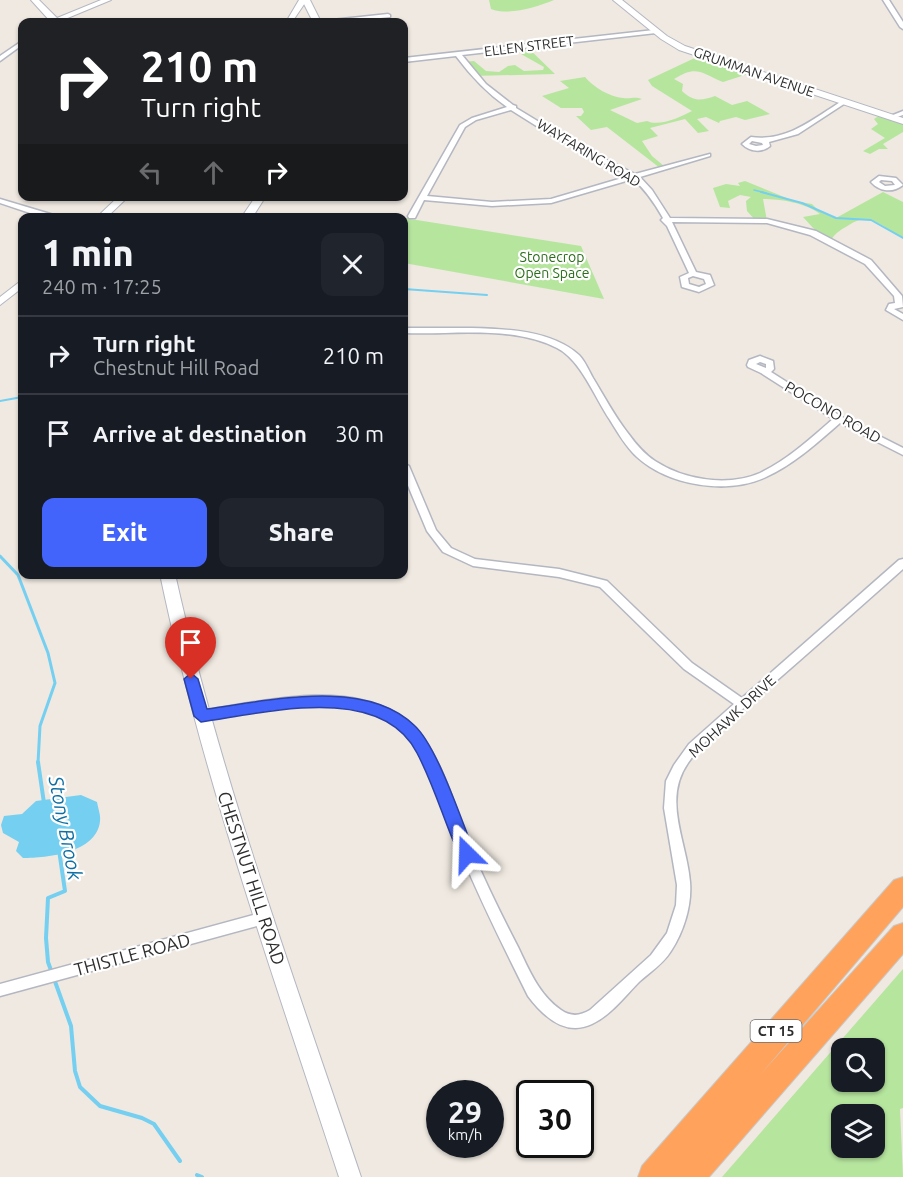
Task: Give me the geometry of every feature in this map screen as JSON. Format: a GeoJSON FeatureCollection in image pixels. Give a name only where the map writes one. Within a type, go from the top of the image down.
{"type":"FeatureCollection","features":[{"type":"Feature","properties":{"kind":"highway","name":"CT 15"},"geometry":{"type":"LineString","coordinates":[[653,1177],[903,888]]}},
{"type":"Feature","properties":{"kind":"highway","name":"CT 15"},"geometry":{"type":"LineString","coordinates":[[689,1177],[903,935]]}},
{"type":"Feature","properties":{"kind":"main road"},"geometry":{"type":"LineString","coordinates":[[305,0],[315,18]]}},
{"type":"Feature","properties":{"kind":"main road","name":"CHESTNUT HILL ROAD"},"geometry":{"type":"LineString","coordinates":[[168,579],[183,649],[201,716],[264,918],[350,1177]]}},
{"type":"Feature","properties":{"kind":"street"},"geometry":{"type":"LineString","coordinates":[[35,0],[54,18]]}},
{"type":"Feature","properties":{"kind":"street"},"geometry":{"type":"LineString","coordinates":[[62,18],[107,0]]}},
{"type":"Feature","properties":{"kind":"street"},"geometry":{"type":"LineString","coordinates":[[292,18],[305,0]]}},
{"type":"Feature","properties":{"kind":"street","name":"GRUMMAN AVENUE"},"geometry":{"type":"LineString","coordinates":[[617,0],[641,16],[654,32],[682,48],[903,120]]}},
{"type":"Feature","properties":{"kind":"street"},"geometry":{"type":"LineString","coordinates":[[886,0],[903,27]]}},
{"type":"Feature","properties":{"kind":"street"},"geometry":{"type":"LineString","coordinates":[[47,12],[69,14]]}},
{"type":"Feature","properties":{"kind":"street"},"geometry":{"type":"LineString","coordinates":[[369,18],[388,16]]}},
{"type":"Feature","properties":{"kind":"street","name":"ELLEN STREET"},"geometry":{"type":"LineString","coordinates":[[408,60],[654,32]]}},
{"type":"Feature","properties":{"kind":"street"},"geometry":{"type":"LineString","coordinates":[[0,59],[18,46]]}},
{"type":"Feature","properties":{"kind":"street","name":"WAYFARING ROAD"},"geometry":{"type":"LineString","coordinates":[[458,54],[472,76],[514,107],[569,143],[636,178],[652,196],[693,274]]}},
{"type":"Feature","properties":{"kind":"street"},"geometry":{"type":"LineString","coordinates":[[765,141],[796,133],[844,102]]}},
{"type":"Feature","properties":{"kind":"street"},"geometry":{"type":"LineString","coordinates":[[412,216],[462,126],[474,119],[514,107]]}},
{"type":"Feature","properties":{"kind":"street"},"geometry":{"type":"LineString","coordinates":[[891,117],[903,113]]}},
{"type":"Feature","properties":{"kind":"street"},"geometry":{"type":"LineString","coordinates":[[423,198],[492,204],[542,202],[636,178],[708,155]]}},
{"type":"Feature","properties":{"kind":"street"},"geometry":{"type":"LineString","coordinates":[[0,201],[38,213]]}},
{"type":"Feature","properties":{"kind":"street"},"geometry":{"type":"LineString","coordinates":[[106,213],[119,201]]}},
{"type":"Feature","properties":{"kind":"street"},"geometry":{"type":"LineString","coordinates":[[665,220],[767,221],[813,232],[868,262],[898,296],[901,305],[892,306],[890,310],[903,318]]}},
{"type":"Feature","properties":{"kind":"street"},"geometry":{"type":"LineString","coordinates":[[0,302],[18,286]]}},
{"type":"Feature","properties":{"kind":"street"},"geometry":{"type":"LineString","coordinates":[[408,331],[523,334],[562,346],[577,358],[640,454],[669,471],[692,479],[732,482],[760,476],[839,420]]}},
{"type":"Feature","properties":{"kind":"street","name":"POCONO ROAD"},"geometry":{"type":"LineString","coordinates":[[764,371],[839,420],[903,452]]}},
{"type":"Feature","properties":{"kind":"street"},"geometry":{"type":"LineString","coordinates":[[408,475],[432,531],[447,550],[473,562],[559,573],[603,584],[688,666],[742,704]]}},
{"type":"Feature","properties":{"kind":"street","name":"MOHAWK DRIVE"},"geometry":{"type":"LineString","coordinates":[[201,716],[289,704],[333,702],[378,710],[402,723],[417,738],[429,759],[467,854],[533,991],[545,1009],[560,1018],[582,1022],[609,1006],[662,953],[675,929],[683,906],[684,877],[674,835],[670,795],[677,769],[693,749],[742,704],[903,563]]}},
{"type":"Feature","properties":{"kind":"street","name":"THISTLE ROAD"},"geometry":{"type":"LineString","coordinates":[[0,990],[264,918]]}},
{"type":"Feature","properties":{"kind":"green space"},"geometry":{"type":"Polygon","coordinates":[[[489,0],[554,0],[531,8],[506,12],[491,9],[489,0]]]}},
{"type":"Feature","properties":{"kind":"green space"},"geometry":{"type":"Polygon","coordinates":[[[526,46],[555,74],[472,76],[463,62],[474,61],[486,71],[499,72],[508,66],[515,65],[524,71],[543,70],[544,67],[521,54],[521,51],[507,49],[526,46]]]}},
{"type":"Feature","properties":{"kind":"green space"},"geometry":{"type":"Polygon","coordinates":[[[699,56],[748,74],[723,82],[703,73],[688,72],[674,79],[683,84],[682,91],[686,95],[698,100],[715,96],[732,105],[747,101],[770,114],[745,120],[736,117],[719,123],[706,117],[697,119],[709,131],[698,133],[685,119],[650,128],[658,136],[642,141],[652,156],[664,166],[660,168],[607,127],[591,130],[576,116],[581,116],[584,112],[582,108],[561,108],[542,96],[569,88],[560,81],[585,77],[607,94],[642,99],[610,110],[637,123],[670,121],[692,111],[652,86],[648,80],[699,56]]]}},
{"type":"Feature","properties":{"kind":"green space"},"geometry":{"type":"Polygon","coordinates":[[[882,114],[903,121],[903,132],[883,144],[888,149],[879,149],[870,154],[863,151],[885,138],[871,129],[878,124],[874,119],[882,114]]]}},
{"type":"Feature","properties":{"kind":"green space"},"geometry":{"type":"Polygon","coordinates":[[[745,181],[794,201],[812,204],[819,211],[836,218],[883,192],[903,202],[903,238],[876,222],[863,220],[856,221],[841,230],[831,240],[813,233],[815,230],[803,217],[820,214],[801,204],[785,201],[763,199],[767,221],[756,221],[747,211],[746,201],[751,197],[740,195],[728,201],[730,208],[720,207],[713,188],[726,184],[740,186],[738,183],[745,181]]]}},
{"type":"Feature","properties":{"kind":"green space","name":"Stonecrop Open Space"},"geometry":{"type":"Polygon","coordinates":[[[408,219],[581,246],[604,299],[408,264],[408,219]]]}},
{"type":"Feature","properties":{"kind":"green space"},"geometry":{"type":"Polygon","coordinates":[[[903,969],[903,1108],[900,1109],[903,1177],[722,1177],[831,1052],[831,1092],[885,1092],[885,1038],[843,1038],[903,969]]]}},
{"type":"Feature","properties":{"kind":"water"},"geometry":{"type":"Polygon","coordinates":[[[81,795],[97,802],[100,819],[97,832],[81,847],[57,855],[23,858],[16,851],[19,842],[3,833],[1,825],[4,816],[22,814],[36,801],[81,795]]]}},
{"type":"Feature","properties":{"kind":"waterway"},"geometry":{"type":"LineString","coordinates":[[754,190],[766,193]]}},
{"type":"Feature","properties":{"kind":"waterway"},"geometry":{"type":"LineString","coordinates":[[761,192],[802,203],[836,218],[871,220],[903,238]]}},
{"type":"Feature","properties":{"kind":"waterway"},"geometry":{"type":"LineString","coordinates":[[408,289],[487,295]]}},
{"type":"Feature","properties":{"kind":"waterway"},"geometry":{"type":"LineString","coordinates":[[0,401],[18,398]]}},
{"type":"Feature","properties":{"kind":"waterway","name":"Stony Brook"},"geometry":{"type":"LineString","coordinates":[[0,556],[18,575]]}},
{"type":"Feature","properties":{"kind":"waterway","name":"Stony Brook"},"geometry":{"type":"LineString","coordinates":[[20,579],[48,653],[55,683],[40,726],[38,762]]}},
{"type":"Feature","properties":{"kind":"waterway","name":"Stony Brook"},"geometry":{"type":"LineString","coordinates":[[38,762],[44,803]]}},
{"type":"Feature","properties":{"kind":"waterway","name":"Stony Brook"},"geometry":{"type":"LineString","coordinates":[[59,850],[65,891],[48,898],[46,938],[48,962],[71,1026],[75,1071],[80,1087],[100,1106],[142,1118],[154,1124],[180,1161]]}},
{"type":"Feature","properties":{"kind":"waterway","name":"Stony Brook"},"geometry":{"type":"LineString","coordinates":[[197,1175],[202,1177]]}},
{"type":"Feature","properties":{"kind":"route"},"geometry":{"type":"LineString","coordinates":[[191,679],[201,716],[289,704],[333,702],[363,706],[392,716],[417,738],[429,759],[467,854]]}}]}
